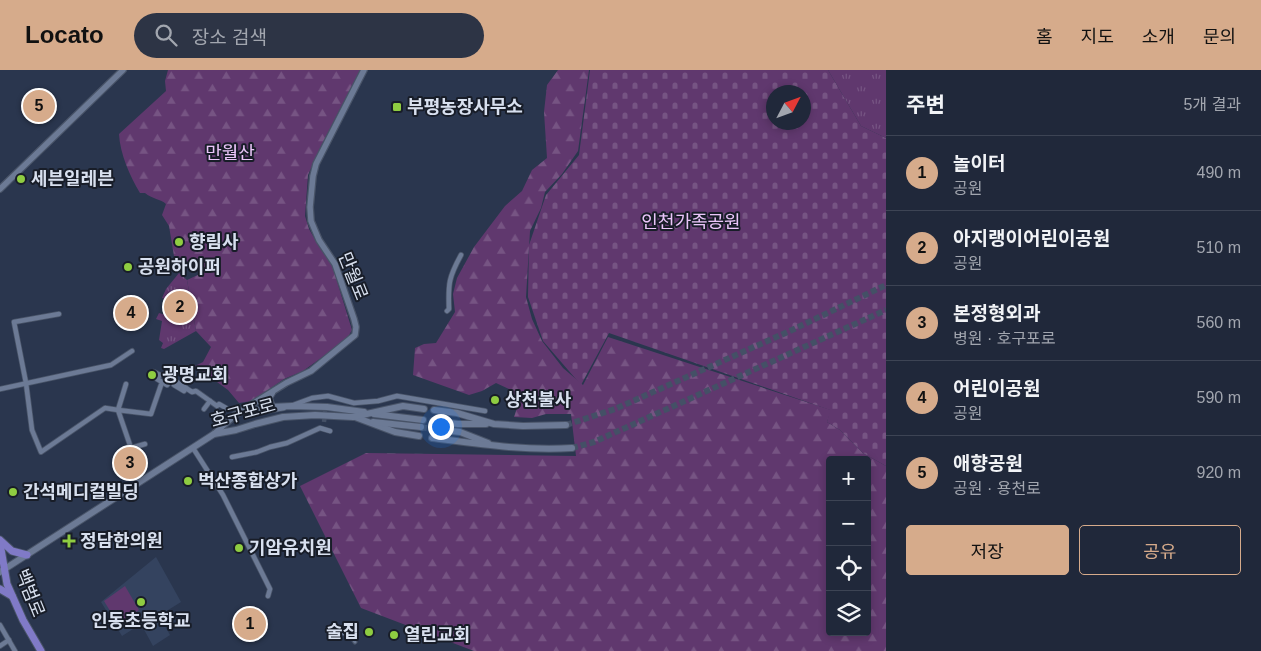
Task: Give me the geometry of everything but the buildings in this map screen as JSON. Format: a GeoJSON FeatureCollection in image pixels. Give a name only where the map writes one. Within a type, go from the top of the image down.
{"type":"FeatureCollection","features":[{"type":"Feature","properties":{"kind":"main road"},"geometry":{"type":"LineString","coordinates":[[272,393],[269,398],[272,408],[289,406],[327,407],[368,413]]}},
{"type":"Feature","properties":{"kind":"main road","name":"호구포로"},"geometry":{"type":"LineString","coordinates":[[353,417],[402,406],[424,408]]}},
{"type":"Feature","properties":{"kind":"main road"},"geometry":{"type":"LineString","coordinates":[[434,410],[457,413],[494,424]]}},
{"type":"Feature","properties":{"kind":"main road","name":"호구포로"},"geometry":{"type":"LineString","coordinates":[[368,413],[423,420]]}},
{"type":"Feature","properties":{"kind":"main road","name":"호구포로"},"geometry":{"type":"LineString","coordinates":[[2,570],[214,434],[283,418],[315,415],[353,417],[394,432],[419,436]]}},
{"type":"Feature","properties":{"kind":"main road","name":"호구포로"},"geometry":{"type":"LineString","coordinates":[[364,421],[421,427]]}},
{"type":"Feature","properties":{"kind":"main road"},"geometry":{"type":"LineString","coordinates":[[433,421],[458,424],[523,426],[566,425]]}},
{"type":"Feature","properties":{"kind":"main road"},"geometry":{"type":"LineString","coordinates":[[434,429],[460,432],[496,447]]}},
{"type":"Feature","properties":{"kind":"main road"},"geometry":{"type":"LineString","coordinates":[[432,438],[496,447],[550,450],[572,448]]}},
{"type":"Feature","properties":{"kind":"main road"},"geometry":{"type":"LineString","coordinates":[[0,542],[12,551],[27,555]]}},
{"type":"Feature","properties":{"kind":"main road","name":"백범로"},"geometry":{"type":"LineString","coordinates":[[0,542],[2,570],[7,584],[39,650]]}},
{"type":"Feature","properties":{"kind":"main road"},"geometry":{"type":"LineString","coordinates":[[0,589],[12,596]]}},
{"type":"Feature","properties":{"kind":"street"},"geometry":{"type":"LineString","coordinates":[[0,189],[123,70]]}},
{"type":"Feature","properties":{"kind":"street","name":"만월로"},"geometry":{"type":"LineString","coordinates":[[214,434],[235,415],[311,371],[355,336],[356,327],[338,274],[331,258],[314,231],[310,207],[316,164],[364,70]]}},
{"type":"Feature","properties":{"kind":"street"},"geometry":{"type":"LineString","coordinates":[[446,312],[449,309],[448,283],[461,255]]}},
{"type":"Feature","properties":{"kind":"street"},"geometry":{"type":"LineString","coordinates":[[59,314],[14,322],[26,383],[32,430],[41,452],[105,408],[151,414],[161,385]]}},
{"type":"Feature","properties":{"kind":"street"},"geometry":{"type":"LineString","coordinates":[[0,388],[112,365],[132,352]]}},
{"type":"Feature","properties":{"kind":"street"},"geometry":{"type":"LineString","coordinates":[[154,372],[160,375],[157,379],[167,385],[172,378],[192,392],[196,391],[217,406],[219,404],[226,408]]}},
{"type":"Feature","properties":{"kind":"street"},"geometry":{"type":"LineString","coordinates":[[126,384],[118,410],[131,448],[145,444]]}},
{"type":"Feature","properties":{"kind":"street"},"geometry":{"type":"LineString","coordinates":[[174,385],[184,391],[186,388]]}},
{"type":"Feature","properties":{"kind":"street"},"geometry":{"type":"LineString","coordinates":[[326,396],[326,404]]}},
{"type":"Feature","properties":{"kind":"street"},"geometry":{"type":"LineString","coordinates":[[248,407],[273,411],[312,398],[326,396],[354,403],[378,401],[397,396],[485,411]]}},
{"type":"Feature","properties":{"kind":"street"},"geometry":{"type":"LineString","coordinates":[[204,409],[210,401]]}},
{"type":"Feature","properties":{"kind":"street"},"geometry":{"type":"LineString","coordinates":[[323,428],[324,422]]}},
{"type":"Feature","properties":{"kind":"street"},"geometry":{"type":"LineString","coordinates":[[232,457],[287,443],[315,429],[323,428],[330,431]]}},
{"type":"Feature","properties":{"kind":"street"},"geometry":{"type":"LineString","coordinates":[[193,448],[223,495],[270,589],[268,596]]}},
{"type":"Feature","properties":{"kind":"street"},"geometry":{"type":"LineString","coordinates":[[0,626],[15,651]]}},
{"type":"Feature","properties":{"kind":"street"},"geometry":{"type":"LineString","coordinates":[[333,630],[351,636],[355,642]]}},
{"type":"Feature","properties":{"kind":"street"},"geometry":{"type":"LineString","coordinates":[[0,646],[9,640]]}},
{"type":"Feature","properties":{"kind":"shaded area","name":"인동초등학교"},"geometry":{"type":"Polygon","coordinates":[[[156,557],[181,602],[160,615],[170,635],[153,646],[141,624],[122,636],[101,602],[156,557]]]}},
{"type":"Feature","properties":{"kind":"green space","name":"만월산"},"geometry":{"type":"Polygon","coordinates":[[[168,70],[360,70],[308,175],[305,216],[309,229],[332,265],[352,330],[346,340],[303,371],[284,379],[252,401],[239,403],[228,390],[195,366],[203,362],[211,347],[196,331],[187,280],[202,273],[201,267],[174,256],[169,226],[162,215],[166,204],[145,193],[140,193],[123,157],[119,134],[166,91],[165,81],[168,70]]]}},
{"type":"Feature","properties":{"kind":"green space"},"geometry":{"type":"Polygon","coordinates":[[[558,70],[589,70],[578,151],[562,174],[545,192],[541,208],[530,231],[526,297],[532,319],[542,341],[563,368],[583,385],[608,337],[831,410],[827,422],[840,430],[868,456],[826,456],[826,636],[871,636],[871,458],[886,466],[886,651],[474,651],[361,608],[300,486],[366,453],[576,456],[571,414],[546,414],[532,418],[514,417],[518,405],[509,389],[496,383],[482,391],[469,395],[413,375],[415,348],[424,344],[436,343],[455,312],[453,294],[457,278],[474,247],[505,206],[522,191],[532,170],[547,158],[544,112],[547,85],[558,70]]]}},
{"type":"Feature","properties":{"kind":"green space","name":"인천가족공원"},"geometry":{"type":"Polygon","coordinates":[[[590,70],[828,70],[861,126],[886,138],[886,466],[863,453],[840,430],[827,422],[830,410],[609,333],[581,385],[543,341],[528,297],[529,245],[546,195],[579,155],[590,70]]]}},
{"type":"Feature","properties":{"kind":"green space"},"geometry":{"type":"Polygon","coordinates":[[[828,70],[886,70],[886,138],[861,126],[828,70]]]}},
{"type":"Feature","properties":{"kind":"green space"},"geometry":{"type":"Polygon","coordinates":[[[45,89],[50,99],[36,113],[33,90],[45,89]]]}},
{"type":"Feature","properties":{"kind":"green space"},"geometry":{"type":"Polygon","coordinates":[[[179,273],[187,280],[196,331],[164,349],[161,348],[163,343],[159,340],[162,321],[156,319],[159,313],[166,315],[170,301],[162,298],[166,289],[179,273]]]}},
{"type":"Feature","properties":{"kind":"green space"},"geometry":{"type":"Polygon","coordinates":[[[125,586],[139,610],[118,624],[104,601],[125,586]]]}},
{"type":"Feature","properties":{"kind":"green space"},"geometry":{"type":"Polygon","coordinates":[[[252,615],[259,619],[259,626],[249,633],[245,633],[240,625],[241,621],[252,615]]]}},
{"type":"Feature","properties":{"kind":"tunnel"},"geometry":{"type":"LineString","coordinates":[[566,425],[615,409],[792,330],[886,285]]}},
{"type":"Feature","properties":{"kind":"tunnel"},"geometry":{"type":"LineString","coordinates":[[572,448],[594,442],[886,310]]}},
{"type":"Feature","properties":{"kind":"tunnel"},"geometry":{"type":"LineString","coordinates":[[324,422],[326,403]]}},
{"type":"Feature","properties":{"kind":"tunnel"},"geometry":{"type":"LineString","coordinates":[[421,427],[434,429]]}},
{"type":"Feature","properties":{"kind":"place","name":"애향공원"},"geometry":{"type":"Point","coordinates":[39,106]}},
{"type":"Feature","properties":{"kind":"place","name":"부평농장사무소"},"geometry":{"type":"Point","coordinates":[397,107]}},
{"type":"Feature","properties":{"kind":"place","name":"세븐일레븐"},"geometry":{"type":"Point","coordinates":[21,179]}},
{"type":"Feature","properties":{"kind":"place","name":"향림사"},"geometry":{"type":"Point","coordinates":[179,242]}},
{"type":"Feature","properties":{"kind":"place","name":"공원하이퍼"},"geometry":{"type":"Point","coordinates":[128,267]}},
{"type":"Feature","properties":{"kind":"place","name":"아지랭이어린이공원"},"geometry":{"type":"Point","coordinates":[180,307]}},
{"type":"Feature","properties":{"kind":"place","name":"어린이공원"},"geometry":{"type":"Point","coordinates":[131,313]}},
{"type":"Feature","properties":{"kind":"place","name":"광명교회"},"geometry":{"type":"Point","coordinates":[152,375]}},
{"type":"Feature","properties":{"kind":"place","name":"상천불사"},"geometry":{"type":"Point","coordinates":[495,400]}},
{"type":"Feature","properties":{"kind":"place","name":"본정형외과"},"geometry":{"type":"Point","coordinates":[130,463]}},
{"type":"Feature","properties":{"kind":"place","name":"벅산종합상가"},"geometry":{"type":"Point","coordinates":[188,481]}},
{"type":"Feature","properties":{"kind":"place","name":"간석메디컬빌딩"},"geometry":{"type":"Point","coordinates":[13,492]}},
{"type":"Feature","properties":{"kind":"place","name":"정담한의원"},"geometry":{"type":"Point","coordinates":[69,541]}},
{"type":"Feature","properties":{"kind":"place","name":"기암유치원"},"geometry":{"type":"Point","coordinates":[239,548]}},
{"type":"Feature","properties":{"kind":"place","name":"인동초등학교"},"geometry":{"type":"Point","coordinates":[141,602]}},
{"type":"Feature","properties":{"kind":"place","name":"놀이터"},"geometry":{"type":"Point","coordinates":[250,624]}},
{"type":"Feature","properties":{"kind":"place","name":"술집"},"geometry":{"type":"Point","coordinates":[369,632]}},
{"type":"Feature","properties":{"kind":"place","name":"열린교회"},"geometry":{"type":"Point","coordinates":[394,635]}}]}
